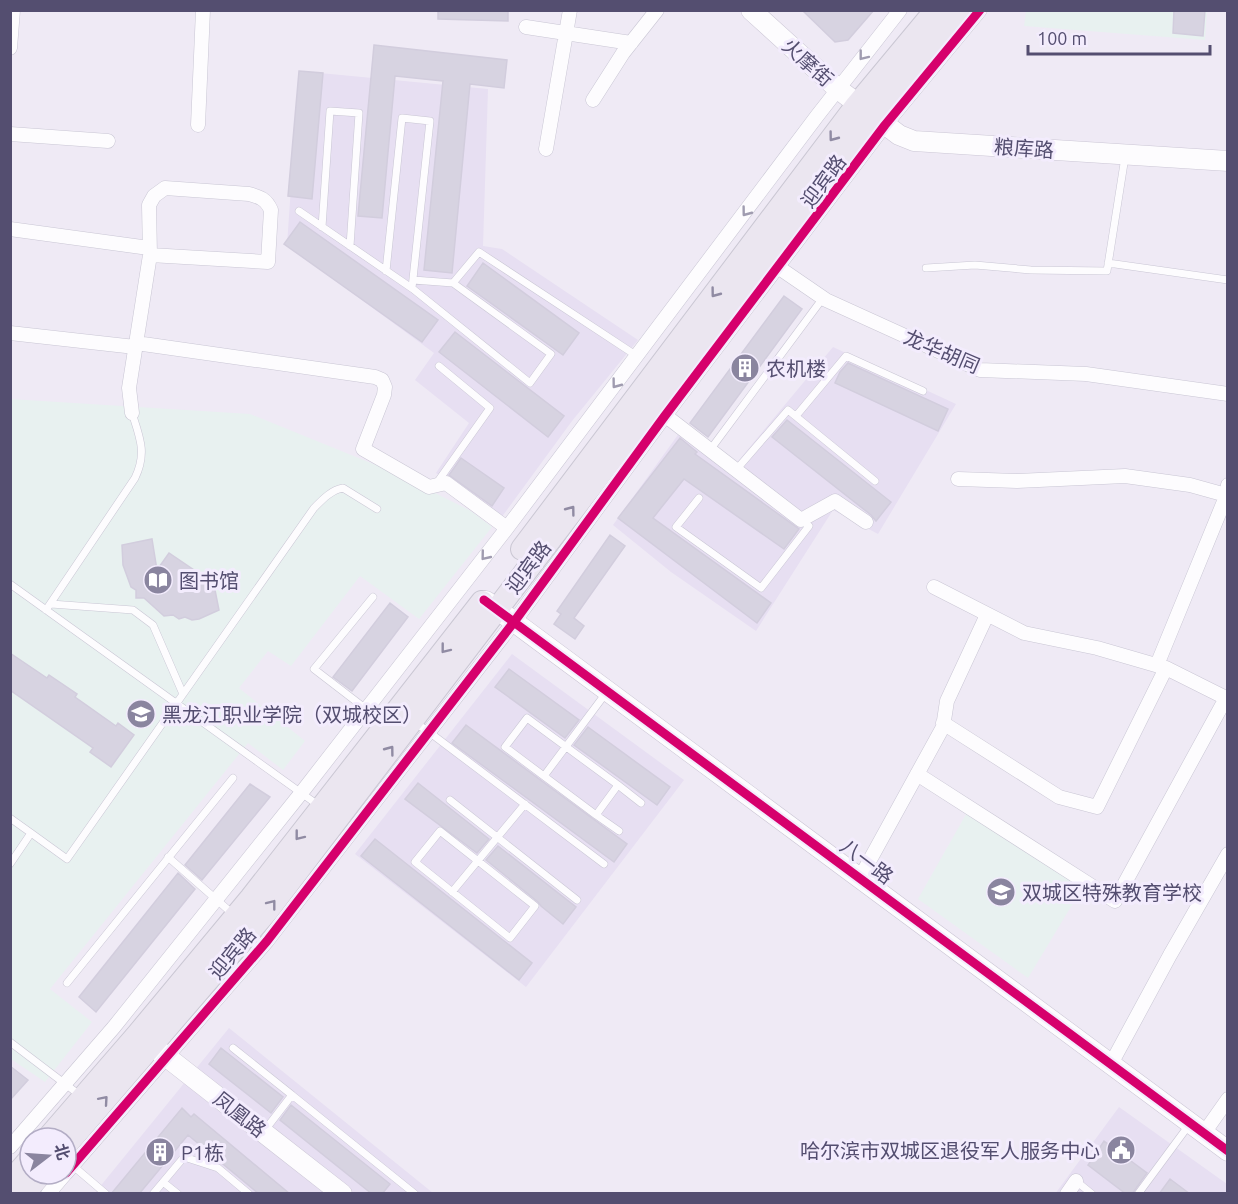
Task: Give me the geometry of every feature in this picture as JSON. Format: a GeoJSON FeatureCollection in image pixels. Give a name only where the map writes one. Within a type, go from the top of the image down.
{"type":"FeatureCollection","features":[{"type":"Feature","properties":{"kind":"main road","name":"迎宾路"},"geometry":{"type":"LineString","coordinates":[[872,115],[936,10]]}},
{"type":"Feature","properties":{"kind":"main road","name":"迎宾路"},"geometry":{"type":"LineString","coordinates":[[78,1149],[152,1045],[236,916],[322,807],[490,604],[764,258],[872,115],[959,10]]}},
{"type":"Feature","properties":{"kind":"main road","name":"迎宾路"},"geometry":{"type":"LineString","coordinates":[[58,1126],[83,1098],[152,1045],[421,726],[490,604],[659,410],[764,258]]}},
{"type":"Feature","properties":{"kind":"street"},"geometry":{"type":"LineString","coordinates":[[10,48],[13,10]]}},
{"type":"Feature","properties":{"kind":"street"},"geometry":{"type":"LineString","coordinates":[[198,125],[203,10]]}},
{"type":"Feature","properties":{"kind":"street"},"geometry":{"type":"LineString","coordinates":[[546,149],[570,10]]}},
{"type":"Feature","properties":{"kind":"street"},"geometry":{"type":"LineString","coordinates":[[593,100],[631,43],[657,10]]}},
{"type":"Feature","properties":{"kind":"street","name":"火摩街"},"geometry":{"type":"LineString","coordinates":[[751,10],[838,89]]}},
{"type":"Feature","properties":{"kind":"street"},"geometry":{"type":"LineString","coordinates":[[10,1147],[114,1027],[302,792],[507,528],[900,10]]}},
{"type":"Feature","properties":{"kind":"street"},"geometry":{"type":"LineString","coordinates":[[764,258],[872,115],[980,10]]}},
{"type":"Feature","properties":{"kind":"street"},"geometry":{"type":"LineString","coordinates":[[526,27],[631,43]]}},
{"type":"Feature","properties":{"kind":"street","name":"粮库路"},"geometry":{"type":"LineString","coordinates":[[838,89],[899,135],[914,141],[1227,161]]}},
{"type":"Feature","properties":{"kind":"street"},"geometry":{"type":"LineString","coordinates":[[10,134],[108,141]]}},
{"type":"Feature","properties":{"kind":"street"},"geometry":{"type":"LineString","coordinates":[[10,229],[149,251],[268,262],[271,210],[268,202],[261,197],[249,194],[165,188],[154,196],[149,205],[149,251],[129,388],[132,413]]}},
{"type":"Feature","properties":{"kind":"street","name":"龙华胡同"},"geometry":{"type":"LineString","coordinates":[[764,258],[824,298],[980,370],[1086,374],[1227,394]]}},
{"type":"Feature","properties":{"kind":"street"},"geometry":{"type":"LineString","coordinates":[[10,333],[136,345],[375,377],[382,380],[385,387],[384,395],[363,449],[429,487],[446,483],[507,528]]}},
{"type":"Feature","properties":{"kind":"street"},"geometry":{"type":"LineString","coordinates":[[421,726],[514,622],[659,410],[801,520],[835,501],[866,522]]}},
{"type":"Feature","properties":{"kind":"street"},"geometry":{"type":"LineString","coordinates":[[944,723],[1059,797],[1097,807],[1162,667],[1226,495],[1190,485],[1125,476],[1017,481],[958,479]]}},
{"type":"Feature","properties":{"kind":"street"},"geometry":{"type":"LineString","coordinates":[[917,774],[1115,901],[1227,698],[1162,667],[1097,648],[1024,633],[934,587]]}},
{"type":"Feature","properties":{"kind":"street","name":"八一路"},"geometry":{"type":"LineString","coordinates":[[490,604],[1227,1151]]}},
{"type":"Feature","properties":{"kind":"street"},"geometry":{"type":"LineString","coordinates":[[860,878],[944,723],[947,701],[987,615]]}},
{"type":"Feature","properties":{"kind":"street"},"geometry":{"type":"LineString","coordinates":[[1111,1064],[1227,854]]}},
{"type":"Feature","properties":{"kind":"street","name":"凤凰路"},"geometry":{"type":"LineString","coordinates":[[152,1045],[342,1194]]}},
{"type":"Feature","properties":{"kind":"street"},"geometry":{"type":"LineString","coordinates":[[1197,1128],[1227,1099]]}},
{"type":"Feature","properties":{"kind":"street"},"geometry":{"type":"LineString","coordinates":[[1067,1194],[1076,1181]]}},
{"type":"Feature","properties":{"kind":"lane"},"geometry":{"type":"LineString","coordinates":[[322,227],[330,111],[359,113],[350,246]]}},
{"type":"Feature","properties":{"kind":"lane"},"geometry":{"type":"LineString","coordinates":[[386,271],[402,118],[430,121],[412,284]]}},
{"type":"Feature","properties":{"kind":"lane"},"geometry":{"type":"LineString","coordinates":[[926,268],[975,265],[1031,270],[1107,271],[1126,154]]}},
{"type":"Feature","properties":{"kind":"lane"},"geometry":{"type":"LineString","coordinates":[[299,211],[386,271],[412,284],[530,383],[551,354],[453,283],[412,284]]}},
{"type":"Feature","properties":{"kind":"lane"},"geometry":{"type":"LineString","coordinates":[[453,283],[479,252],[637,356]]}},
{"type":"Feature","properties":{"kind":"lane"},"geometry":{"type":"LineString","coordinates":[[1108,263],[1227,280]]}},
{"type":"Feature","properties":{"kind":"lane"},"geometry":{"type":"LineString","coordinates":[[710,450],[824,298]]}},
{"type":"Feature","properties":{"kind":"lane"},"geometry":{"type":"LineString","coordinates":[[796,416],[846,356],[922,391]]}},
{"type":"Feature","properties":{"kind":"lane"},"geometry":{"type":"LineString","coordinates":[[434,486],[490,408],[439,366]]}},
{"type":"Feature","properties":{"kind":"lane"},"geometry":{"type":"LineString","coordinates":[[736,470],[788,410],[875,481]]}},
{"type":"Feature","properties":{"kind":"lane"},"geometry":{"type":"LineString","coordinates":[[48,607],[135,478],[142,464],[142,450],[132,413]]}},
{"type":"Feature","properties":{"kind":"lane"},"geometry":{"type":"LineString","coordinates":[[10,818],[67,859],[314,508],[337,489],[343,488],[377,508]]}},
{"type":"Feature","properties":{"kind":"lane"},"geometry":{"type":"LineString","coordinates":[[699,498],[676,527],[760,588],[809,526],[801,520]]}},
{"type":"Feature","properties":{"kind":"lane"},"geometry":{"type":"LineString","coordinates":[[10,584],[48,607],[177,704],[322,807]]}},
{"type":"Feature","properties":{"kind":"lane"},"geometry":{"type":"LineString","coordinates":[[366,709],[314,669],[373,597]]}},
{"type":"Feature","properties":{"kind":"lane"},"geometry":{"type":"LineString","coordinates":[[48,607],[133,610],[153,625],[183,694]]}},
{"type":"Feature","properties":{"kind":"lane"},"geometry":{"type":"LineString","coordinates":[[544,776],[608,691]]}},
{"type":"Feature","properties":{"kind":"lane"},"geometry":{"type":"LineString","coordinates":[[618,831],[505,747],[527,718],[641,803]]}},
{"type":"Feature","properties":{"kind":"lane"},"geometry":{"type":"LineString","coordinates":[[421,726],[604,864]]}},
{"type":"Feature","properties":{"kind":"lane"},"geometry":{"type":"LineString","coordinates":[[67,983],[232,778]]}},
{"type":"Feature","properties":{"kind":"lane"},"geometry":{"type":"LineString","coordinates":[[596,815],[618,785]]}},
{"type":"Feature","properties":{"kind":"lane"},"geometry":{"type":"LineString","coordinates":[[450,800],[577,900]]}},
{"type":"Feature","properties":{"kind":"lane"},"geometry":{"type":"LineString","coordinates":[[452,892],[525,804]]}},
{"type":"Feature","properties":{"kind":"lane"},"geometry":{"type":"LineString","coordinates":[[440,831],[534,906],[510,938],[452,892],[415,862],[440,831]]}},
{"type":"Feature","properties":{"kind":"lane"},"geometry":{"type":"LineString","coordinates":[[10,864],[31,833]]}},
{"type":"Feature","properties":{"kind":"lane"},"geometry":{"type":"LineString","coordinates":[[168,857],[236,916]]}},
{"type":"Feature","properties":{"kind":"lane"},"geometry":{"type":"LineString","coordinates":[[10,1042],[83,1098]]}},
{"type":"Feature","properties":{"kind":"lane"},"geometry":{"type":"LineString","coordinates":[[233,1048],[415,1194]]}},
{"type":"Feature","properties":{"kind":"lane"},"geometry":{"type":"LineString","coordinates":[[264,1132],[292,1095]]}},
{"type":"Feature","properties":{"kind":"lane"},"geometry":{"type":"LineString","coordinates":[[1140,1193],[1197,1128]]}},
{"type":"Feature","properties":{"kind":"lane"},"geometry":{"type":"LineString","coordinates":[[153,1194],[184,1157],[218,1168],[249,1194]]}},
{"type":"Feature","properties":{"kind":"lane"},"geometry":{"type":"LineString","coordinates":[[78,1172],[106,1194]]}},
{"type":"Feature","properties":{"kind":"lane"},"geometry":{"type":"LineString","coordinates":[[1076,1181],[1092,1194]]}},
{"type":"Feature","properties":{"kind":"lane"},"geometry":{"type":"LineString","coordinates":[[163,1182],[178,1194]]}},
{"type":"Feature","properties":{"kind":"shaded area"},"geometry":{"type":"Polygon","coordinates":[[[1026,11],[1207,11],[1205,40],[1024,26],[1026,11]]]}},
{"type":"Feature","properties":{"kind":"shaded area"},"geometry":{"type":"Polygon","coordinates":[[[299,71],[488,89],[483,246],[502,249],[638,340],[572,421],[501,518],[436,473],[469,423],[415,380],[434,353],[287,245],[299,71]]]}},
{"type":"Feature","properties":{"kind":"shaded area"},"geometry":{"type":"Polygon","coordinates":[[[833,347],[956,404],[878,534],[833,510],[756,631],[671,572],[613,525],[680,432],[734,466],[833,347]]]}},
{"type":"Feature","properties":{"kind":"shaded area","name":"黑龙江职业学院（双城校区）"},"geometry":{"type":"Polygon","coordinates":[[[10,399],[250,414],[393,472],[471,511],[492,527],[419,619],[360,576],[291,666],[268,651],[239,688],[305,741],[283,770],[248,743],[50,989],[92,1022],[45,1082],[11,1059],[10,399]]]}},
{"type":"Feature","properties":{"kind":"shaded area"},"geometry":{"type":"Polygon","coordinates":[[[512,654],[684,780],[526,987],[355,854],[512,654]]]}},
{"type":"Feature","properties":{"kind":"shaded area","name":"双城区特殊教育学校"},"geometry":{"type":"Polygon","coordinates":[[[969,809],[1084,885],[1028,978],[918,899],[969,809]]]}},
{"type":"Feature","properties":{"kind":"shaded area"},"geometry":{"type":"Polygon","coordinates":[[[229,1028],[433,1193],[94,1194],[229,1028]]]}},
{"type":"Feature","properties":{"kind":"shaded area"},"geometry":{"type":"Polygon","coordinates":[[[1119,1107],[1227,1184],[1227,1193],[1055,1194],[1119,1107]]]}},
{"type":"Feature","properties":{"kind":"building"},"geometry":{"type":"Polygon","coordinates":[[[438,10],[508,10],[508,21],[438,19],[438,10]]]}},
{"type":"Feature","properties":{"kind":"building"},"geometry":{"type":"Polygon","coordinates":[[[802,10],[874,10],[848,40],[835,42],[802,10]]]}},
{"type":"Feature","properties":{"kind":"building"},"geometry":{"type":"Polygon","coordinates":[[[1174,10],[1205,10],[1203,36],[1173,33],[1174,10]]]}},
{"type":"Feature","properties":{"kind":"building"},"geometry":{"type":"Polygon","coordinates":[[[374,45],[507,60],[504,88],[470,84],[452,273],[424,270],[443,81],[395,76],[382,218],[358,216],[374,45]]]}},
{"type":"Feature","properties":{"kind":"building"},"geometry":{"type":"Polygon","coordinates":[[[299,71],[323,73],[312,199],[288,196],[299,71]]]}},
{"type":"Feature","properties":{"kind":"building"},"geometry":{"type":"Polygon","coordinates":[[[300,222],[438,320],[422,342],[284,244],[300,222]]]}},
{"type":"Feature","properties":{"kind":"building"},"geometry":{"type":"Polygon","coordinates":[[[483,263],[579,333],[563,355],[467,286],[483,263]]]}},
{"type":"Feature","properties":{"kind":"building","name":"农机楼"},"geometry":{"type":"Polygon","coordinates":[[[784,296],[802,309],[708,437],[690,423],[784,296]]]}},
{"type":"Feature","properties":{"kind":"building"},"geometry":{"type":"Polygon","coordinates":[[[455,332],[564,416],[548,437],[439,352],[455,332]]]}},
{"type":"Feature","properties":{"kind":"building"},"geometry":{"type":"Polygon","coordinates":[[[848,363],[948,409],[938,431],[835,383],[840,372],[848,363]]]}},
{"type":"Feature","properties":{"kind":"building"},"geometry":{"type":"Polygon","coordinates":[[[787,420],[891,502],[876,521],[772,437],[787,420]]]}},
{"type":"Feature","properties":{"kind":"building"},"geometry":{"type":"Polygon","coordinates":[[[680,438],[697,452],[695,454],[799,529],[784,549],[684,479],[653,518],[771,603],[757,623],[618,518],[680,438]]]}},
{"type":"Feature","properties":{"kind":"building"},"geometry":{"type":"Polygon","coordinates":[[[461,458],[504,488],[492,506],[449,475],[461,458]]]}},
{"type":"Feature","properties":{"kind":"building"},"geometry":{"type":"Polygon","coordinates":[[[610,535],[625,546],[574,618],[584,626],[575,639],[554,624],[561,614],[557,611],[610,535]]]}},
{"type":"Feature","properties":{"kind":"building","name":"图书馆"},"geometry":{"type":"Polygon","coordinates":[[[152,539],[157,570],[169,553],[194,570],[182,588],[213,580],[219,610],[199,619],[192,620],[185,617],[179,619],[173,615],[164,616],[144,598],[136,598],[136,590],[131,587],[123,565],[122,545],[152,539]]]}},
{"type":"Feature","properties":{"kind":"building"},"geometry":{"type":"Polygon","coordinates":[[[390,603],[408,617],[352,691],[333,677],[390,603]]]}},
{"type":"Feature","properties":{"kind":"building"},"geometry":{"type":"Polygon","coordinates":[[[10,653],[47,678],[49,675],[77,694],[75,697],[116,726],[118,723],[134,735],[111,767],[90,752],[93,748],[10,690],[10,653]]]}},
{"type":"Feature","properties":{"kind":"building"},"geometry":{"type":"Polygon","coordinates":[[[509,669],[579,720],[565,738],[495,687],[509,669]]]}},
{"type":"Feature","properties":{"kind":"building"},"geometry":{"type":"Polygon","coordinates":[[[466,725],[627,844],[614,862],[452,743],[466,725]]]}},
{"type":"Feature","properties":{"kind":"building"},"geometry":{"type":"Polygon","coordinates":[[[588,727],[670,787],[657,805],[574,745],[588,727]]]}},
{"type":"Feature","properties":{"kind":"building"},"geometry":{"type":"Polygon","coordinates":[[[418,783],[489,839],[477,853],[405,799],[418,783]]]}},
{"type":"Feature","properties":{"kind":"building"},"geometry":{"type":"Polygon","coordinates":[[[250,784],[270,797],[202,880],[185,865],[250,784]]]}},
{"type":"Feature","properties":{"kind":"building"},"geometry":{"type":"Polygon","coordinates":[[[375,839],[532,963],[519,980],[361,856],[375,839]]]}},
{"type":"Feature","properties":{"kind":"building"},"geometry":{"type":"Polygon","coordinates":[[[498,846],[576,907],[563,924],[486,860],[498,846]]]}},
{"type":"Feature","properties":{"kind":"building"},"geometry":{"type":"Polygon","coordinates":[[[178,873],[195,889],[96,1012],[79,997],[178,873]]]}},
{"type":"Feature","properties":{"kind":"building"},"geometry":{"type":"Polygon","coordinates":[[[221,1048],[283,1097],[271,1113],[209,1064],[221,1048]]]}},
{"type":"Feature","properties":{"kind":"building"},"geometry":{"type":"Polygon","coordinates":[[[10,1066],[28,1080],[10,1100],[10,1066]]]}},
{"type":"Feature","properties":{"kind":"building"},"geometry":{"type":"Polygon","coordinates":[[[291,1105],[390,1184],[382,1194],[372,1194],[280,1120],[291,1105]]]}},
{"type":"Feature","properties":{"kind":"building","name":"P1栋"},"geometry":{"type":"Polygon","coordinates":[[[182,1108],[191,1117],[194,1114],[290,1194],[259,1194],[188,1135],[139,1194],[111,1194],[182,1108]]]}},
{"type":"Feature","properties":{"kind":"building"},"geometry":{"type":"Polygon","coordinates":[[[1104,1141],[1147,1173],[1132,1194],[1126,1194],[1088,1165],[1104,1141]]]}},
{"type":"Feature","properties":{"kind":"building"},"geometry":{"type":"Polygon","coordinates":[[[1170,1179],[1190,1194],[1159,1194],[1170,1179]]]}},
{"type":"Feature","properties":{"kind":"cycle path"},"geometry":{"type":"LineString","coordinates":[[78,1159],[267,941],[514,622],[664,417],[885,125],[980,10]]}},
{"type":"Feature","properties":{"kind":"cycle path"},"geometry":{"type":"LineString","coordinates":[[484,600],[1228,1151]]}},
{"type":"Feature","properties":{"kind":"place","name":"农机楼"},"geometry":{"type":"Point","coordinates":[745,368]}},
{"type":"Feature","properties":{"kind":"place","name":"图书馆"},"geometry":{"type":"Point","coordinates":[158,580]}},
{"type":"Feature","properties":{"kind":"place","name":"黑龙江职业学院（双城校区）"},"geometry":{"type":"Point","coordinates":[141,714]}},
{"type":"Feature","properties":{"kind":"place","name":"双城区特殊教育学校"},"geometry":{"type":"Point","coordinates":[1001,892]}},
{"type":"Feature","properties":{"kind":"place","name":"哈尔滨市双城区退役军人服务中心"},"geometry":{"type":"Point","coordinates":[1121,1150]}},
{"type":"Feature","properties":{"kind":"place","name":"P1栋"},"geometry":{"type":"Point","coordinates":[160,1152]}}]}
